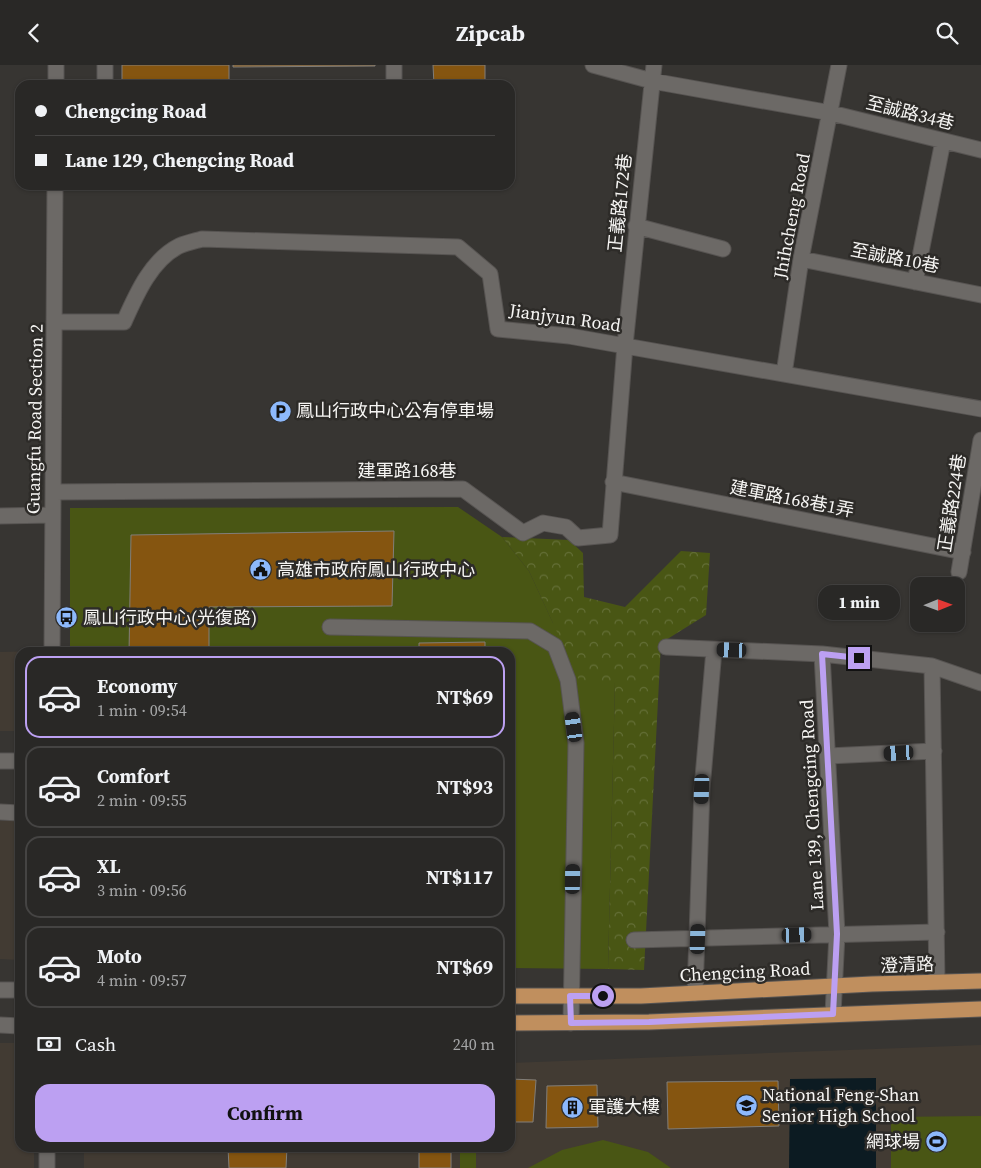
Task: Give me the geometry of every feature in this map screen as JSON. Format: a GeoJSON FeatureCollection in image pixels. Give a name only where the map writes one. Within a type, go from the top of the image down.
{"type":"FeatureCollection","features":[{"type":"Feature","properties":{"kind":"main road","name":"Chengcing Road"},"geometry":{"type":"LineString","coordinates":[[515,996],[641,996],[981,981]]}},
{"type":"Feature","properties":{"kind":"main road","name":"澄清路"},"geometry":{"type":"LineString","coordinates":[[834,986],[981,981]]}},
{"type":"Feature","properties":{"kind":"main road"},"geometry":{"type":"LineString","coordinates":[[515,1023],[649,1022],[981,1009]]}},
{"type":"Feature","properties":{"kind":"street"},"geometry":{"type":"LineString","coordinates":[[56,65],[56,80]]}},
{"type":"Feature","properties":{"kind":"street"},"geometry":{"type":"LineString","coordinates":[[105,65],[105,80]]}},
{"type":"Feature","properties":{"kind":"street"},"geometry":{"type":"LineString","coordinates":[[394,65],[394,80]]}},
{"type":"Feature","properties":{"kind":"street","name":"至誠路34巷"},"geometry":{"type":"LineString","coordinates":[[594,65],[652,81],[831,113],[981,150]]}},
{"type":"Feature","properties":{"kind":"street","name":"正義路172巷"},"geometry":{"type":"LineString","coordinates":[[625,345],[654,65]]}},
{"type":"Feature","properties":{"kind":"street","name":"Jhihcheng Road"},"geometry":{"type":"LineString","coordinates":[[784,374],[801,259],[839,65]]}},
{"type":"Feature","properties":{"kind":"street"},"geometry":{"type":"LineString","coordinates":[[915,281],[943,141]]}},
{"type":"Feature","properties":{"kind":"street","name":"Guangfu Road Section 2"},"geometry":{"type":"LineString","coordinates":[[52,647],[55,190]]}},
{"type":"Feature","properties":{"kind":"street"},"geometry":{"type":"LineString","coordinates":[[636,226],[723,249]]}},
{"type":"Feature","properties":{"kind":"street","name":"Jianjyun Road"},"geometry":{"type":"LineString","coordinates":[[54,322],[124,322],[138,292],[160,261],[178,247],[202,239],[458,247],[490,274],[498,329],[569,335],[981,409]]}},
{"type":"Feature","properties":{"kind":"street","name":"至誠路10巷"},"geometry":{"type":"LineString","coordinates":[[801,259],[981,295]]}},
{"type":"Feature","properties":{"kind":"street","name":"建軍路168巷"},"geometry":{"type":"LineString","coordinates":[[53,492],[463,489],[523,533],[543,523],[566,527],[578,538],[610,535],[625,345]]}},
{"type":"Feature","properties":{"kind":"street","name":"正義路224巷"},"geometry":{"type":"LineString","coordinates":[[960,572],[981,440]]}},
{"type":"Feature","properties":{"kind":"street","name":"建軍路168巷1弄"},"geometry":{"type":"LineString","coordinates":[[613,482],[963,552]]}},
{"type":"Feature","properties":{"kind":"street"},"geometry":{"type":"LineString","coordinates":[[0,516],[52,515]]}},
{"type":"Feature","properties":{"kind":"street"},"geometry":{"type":"LineString","coordinates":[[330,627],[530,631],[555,646],[568,680],[576,743],[571,1023]]}},
{"type":"Feature","properties":{"kind":"street"},"geometry":{"type":"LineString","coordinates":[[666,647],[822,654],[932,665],[981,683]]}},
{"type":"Feature","properties":{"kind":"street"},"geometry":{"type":"LineString","coordinates":[[695,993],[702,789],[714,650]]}},
{"type":"Feature","properties":{"kind":"street","name":"Lane 139, Chengcing Road"},"geometry":{"type":"LineString","coordinates":[[822,654],[837,934],[833,1014]]}},
{"type":"Feature","properties":{"kind":"street"},"geometry":{"type":"LineString","coordinates":[[932,665],[937,982]]}},
{"type":"Feature","properties":{"kind":"street"},"geometry":{"type":"LineString","coordinates":[[828,756],[934,751]]}},
{"type":"Feature","properties":{"kind":"street"},"geometry":{"type":"LineString","coordinates":[[0,761],[15,761]]}},
{"type":"Feature","properties":{"kind":"street"},"geometry":{"type":"LineString","coordinates":[[0,812],[15,813]]}},
{"type":"Feature","properties":{"kind":"street"},"geometry":{"type":"LineString","coordinates":[[634,940],[937,932]]}},
{"type":"Feature","properties":{"kind":"street"},"geometry":{"type":"LineString","coordinates":[[0,990],[15,990]]}},
{"type":"Feature","properties":{"kind":"street"},"geometry":{"type":"LineString","coordinates":[[0,1025],[15,1026]]}},
{"type":"Feature","properties":{"kind":"street"},"geometry":{"type":"LineString","coordinates":[[47,1152],[47,1168]]}},
{"type":"Feature","properties":{"kind":"shaded area"},"geometry":{"type":"Polygon","coordinates":[[[0,652],[15,652],[15,731],[0,731],[0,652]]]}},
{"type":"Feature","properties":{"kind":"shaded area"},"geometry":{"type":"Polygon","coordinates":[[[0,821],[15,821],[15,960],[0,959],[0,821]]]}},
{"type":"Feature","properties":{"kind":"shaded area"},"geometry":{"type":"Polygon","coordinates":[[[0,1043],[15,1043],[15,1152],[34,1152],[34,1168],[0,1168],[0,1043]]]}},
{"type":"Feature","properties":{"kind":"shaded area","name":"National Feng-Shan Senior High School"},"geometry":{"type":"Polygon","coordinates":[[[981,1045],[981,1168],[84,1168],[84,1152],[515,1152],[515,1063],[981,1045]]]}},
{"type":"Feature","properties":{"kind":"shaded area"},"geometry":{"type":"Polygon","coordinates":[[[876,1078],[876,1168],[789,1168],[790,1079],[876,1078]]]}},
{"type":"Feature","properties":{"kind":"green space"},"geometry":{"type":"Polygon","coordinates":[[[458,507],[502,537],[529,571],[553,623],[615,683],[608,969],[515,968],[515,647],[70,647],[70,508],[458,507]]]}},
{"type":"Feature","properties":{"kind":"green space"},"geometry":{"type":"Polygon","coordinates":[[[502,537],[569,540],[583,553],[584,597],[625,607],[681,551],[710,553],[706,615],[661,643],[644,970],[608,969],[615,683],[579,680],[529,571],[502,537]]]}},
{"type":"Feature","properties":{"kind":"green space","name":"網球場"},"geometry":{"type":"Polygon","coordinates":[[[981,1116],[981,1168],[891,1168],[891,1117],[981,1116]]]}},
{"type":"Feature","properties":{"kind":"green space"},"geometry":{"type":"Polygon","coordinates":[[[603,1140],[648,1152],[671,1168],[528,1168],[562,1150],[603,1140]]]}},
{"type":"Feature","properties":{"kind":"green space"},"geometry":{"type":"Polygon","coordinates":[[[460,1152],[476,1152],[476,1168],[460,1168],[460,1152]]]}},
{"type":"Feature","properties":{"kind":"building"},"geometry":{"type":"Polygon","coordinates":[[[122,65],[229,65],[229,80],[122,80],[122,65]]]}},
{"type":"Feature","properties":{"kind":"building"},"geometry":{"type":"Polygon","coordinates":[[[233,65],[375,65],[375,66],[233,67],[233,65]]]}},
{"type":"Feature","properties":{"kind":"building"},"geometry":{"type":"Polygon","coordinates":[[[433,65],[485,65],[485,80],[434,80],[433,65]]]}},
{"type":"Feature","properties":{"kind":"building","name":"高雄市政府鳳山行政中心"},"geometry":{"type":"Polygon","coordinates":[[[394,531],[392,606],[209,607],[209,647],[129,647],[131,535],[394,531]]]}},
{"type":"Feature","properties":{"kind":"building"},"geometry":{"type":"Polygon","coordinates":[[[485,642],[485,647],[419,647],[419,643],[485,642]]]}},
{"type":"Feature","properties":{"kind":"building"},"geometry":{"type":"Polygon","coordinates":[[[515,1079],[536,1080],[533,1122],[515,1122],[515,1079]]]}},
{"type":"Feature","properties":{"kind":"building"},"geometry":{"type":"Polygon","coordinates":[[[778,1081],[779,1126],[668,1129],[667,1082],[778,1081]]]}},
{"type":"Feature","properties":{"kind":"building","name":"軍護大樓"},"geometry":{"type":"Polygon","coordinates":[[[597,1085],[598,1127],[546,1128],[547,1086],[597,1085]]]}},
{"type":"Feature","properties":{"kind":"building"},"geometry":{"type":"Polygon","coordinates":[[[228,1152],[287,1152],[286,1168],[229,1168],[228,1152]]]}},
{"type":"Feature","properties":{"kind":"building"},"geometry":{"type":"Polygon","coordinates":[[[419,1152],[451,1152],[451,1168],[419,1168],[419,1152]]]}},
{"type":"Feature","properties":{"kind":"place","name":"鳳山行政中心公有停車場"},"geometry":{"type":"Point","coordinates":[280,411]}},
{"type":"Feature","properties":{"kind":"place","name":"高雄市政府鳳山行政中心"},"geometry":{"type":"Point","coordinates":[261,570]}},
{"type":"Feature","properties":{"kind":"place","name":"鳳山行政中心(光復路)"},"geometry":{"type":"Point","coordinates":[67,618]}},
{"type":"Feature","properties":{"kind":"place","name":"National Feng-Shan Senior High School"},"geometry":{"type":"Point","coordinates":[746,1105]}},
{"type":"Feature","properties":{"kind":"place","name":"軍護大樓"},"geometry":{"type":"Point","coordinates":[572,1107]}},
{"type":"Feature","properties":{"kind":"place","name":"網球場"},"geometry":{"type":"Point","coordinates":[936,1142]}},
{"type":"Feature","properties":{"kind":"route"},"geometry":{"type":"LineString","coordinates":[[603,996],[570,996],[571,1023],[649,1022],[833,1014],[837,934],[822,654],[859,658]]}}]}
